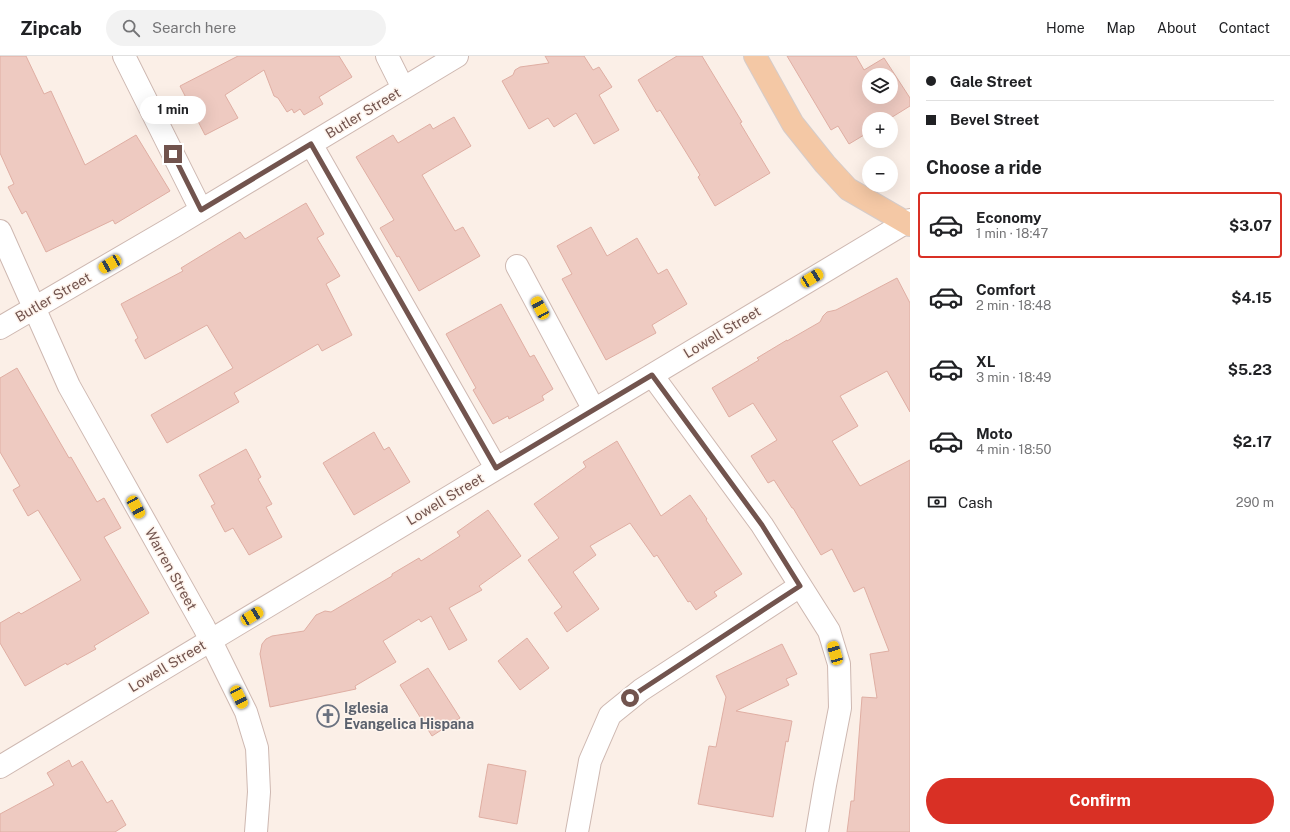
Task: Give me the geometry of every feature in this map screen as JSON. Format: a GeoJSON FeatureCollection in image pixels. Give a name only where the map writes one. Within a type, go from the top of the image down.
{"type":"FeatureCollection","features":[{"type":"Feature","properties":{"kind":"main road"},"geometry":{"type":"LineString","coordinates":[[755,56],[793,124],[825,164],[848,189],[909,222]]}},
{"type":"Feature","properties":{"kind":"street"},"geometry":{"type":"LineString","coordinates":[[124,56],[201,210]]}},
{"type":"Feature","properties":{"kind":"street"},"geometry":{"type":"LineString","coordinates":[[387,56],[403,88]]}},
{"type":"Feature","properties":{"kind":"street","name":"Butler Street"},"geometry":{"type":"LineString","coordinates":[[0,328],[201,210],[456,56]]}},
{"type":"Feature","properties":{"kind":"street"},"geometry":{"type":"LineString","coordinates":[[311,144],[496,468]]}},
{"type":"Feature","properties":{"kind":"street","name":"Lowell Street"},"geometry":{"type":"LineString","coordinates":[[0,767],[496,468],[909,222]]}},
{"type":"Feature","properties":{"kind":"street","name":"Warren Street"},"geometry":{"type":"LineString","coordinates":[[0,231],[69,386],[211,640],[246,712],[257,748],[259,792],[256,832]]}},
{"type":"Feature","properties":{"kind":"street"},"geometry":{"type":"LineString","coordinates":[[517,266],[594,410]]}},
{"type":"Feature","properties":{"kind":"street"},"geometry":{"type":"LineString","coordinates":[[652,375],[762,525],[829,631],[839,664],[840,708],[817,832]]}},
{"type":"Feature","properties":{"kind":"street"},"geometry":{"type":"LineString","coordinates":[[577,832],[590,761],[610,715],[641,690],[800,586]]}},
{"type":"Feature","properties":{"kind":"building"},"geometry":{"type":"Polygon","coordinates":[[[0,56],[26,56],[44,94],[51,91],[85,165],[136,135],[170,191],[115,224],[113,220],[46,252],[26,211],[22,214],[8,187],[14,184],[0,153],[0,56]]]}},
{"type":"Feature","properties":{"kind":"building"},"geometry":{"type":"Polygon","coordinates":[[[238,56],[339,56],[352,77],[319,97],[323,104],[304,115],[300,109],[294,113],[292,109],[287,112],[278,98],[274,96],[264,70],[225,95],[238,118],[205,135],[180,86],[238,56]]]}},
{"type":"Feature","properties":{"kind":"building"},"geometry":{"type":"Polygon","coordinates":[[[545,56],[584,56],[593,70],[599,67],[612,87],[599,95],[619,130],[594,144],[576,113],[554,127],[548,118],[529,129],[502,81],[513,75],[515,70],[520,67],[549,63],[545,56]]]}},
{"type":"Feature","properties":{"kind":"building"},"geometry":{"type":"Polygon","coordinates":[[[677,56],[702,56],[742,122],[740,123],[770,173],[715,206],[698,177],[700,175],[660,110],[657,112],[638,80],[677,56]]]}},
{"type":"Feature","properties":{"kind":"building"},"geometry":{"type":"Polygon","coordinates":[[[787,56],[856,56],[863,68],[862,104],[898,104],[898,80],[910,98],[910,106],[898,113],[898,112],[862,112],[862,136],[849,144],[838,126],[831,130],[787,56]]]}},
{"type":"Feature","properties":{"kind":"building"},"geometry":{"type":"Polygon","coordinates":[[[884,58],[890,68],[867,68],[884,58]]]}},
{"type":"Feature","properties":{"kind":"building"},"geometry":{"type":"Polygon","coordinates":[[[454,117],[471,146],[422,175],[455,231],[463,227],[480,256],[419,291],[399,256],[397,257],[380,228],[394,220],[356,157],[393,135],[398,143],[430,124],[433,129],[454,117]]]}},
{"type":"Feature","properties":{"kind":"building"},"geometry":{"type":"Polygon","coordinates":[[[306,203],[324,234],[317,238],[340,276],[326,284],[352,335],[322,351],[318,344],[234,393],[239,402],[167,443],[151,415],[233,368],[207,325],[145,359],[135,340],[138,338],[121,304],[183,271],[181,268],[240,232],[245,239],[306,203]]]}},
{"type":"Feature","properties":{"kind":"building"},"geometry":{"type":"Polygon","coordinates":[[[591,227],[607,256],[637,238],[658,274],[667,269],[687,304],[652,325],[656,333],[606,360],[562,279],[572,274],[557,246],[591,227]]]}},
{"type":"Feature","properties":{"kind":"building"},"geometry":{"type":"Polygon","coordinates":[[[897,278],[910,303],[910,412],[887,371],[840,396],[858,426],[832,441],[860,486],[910,460],[910,832],[847,832],[851,801],[854,801],[862,697],[877,698],[870,654],[889,651],[864,587],[854,592],[832,549],[821,555],[793,508],[774,480],[768,483],[751,456],[777,440],[753,403],[729,417],[712,388],[759,360],[757,358],[820,322],[827,312],[836,310],[897,278]]]}},
{"type":"Feature","properties":{"kind":"building"},"geometry":{"type":"Polygon","coordinates":[[[501,304],[530,357],[534,355],[553,389],[542,396],[544,400],[509,419],[508,416],[493,424],[473,390],[476,388],[446,334],[501,304]]]}},
{"type":"Feature","properties":{"kind":"building"},"geometry":{"type":"Polygon","coordinates":[[[17,368],[69,458],[71,457],[97,502],[104,498],[121,528],[104,537],[149,613],[94,646],[96,649],[67,665],[66,663],[25,686],[0,643],[0,623],[19,612],[21,614],[81,580],[38,510],[28,516],[13,490],[20,486],[0,452],[0,378],[17,368]]]}},
{"type":"Feature","properties":{"kind":"building"},"geometry":{"type":"Polygon","coordinates":[[[374,432],[384,450],[389,447],[410,482],[354,515],[323,463],[374,432]]]}},
{"type":"Feature","properties":{"kind":"building"},"geometry":{"type":"Polygon","coordinates":[[[617,441],[661,516],[690,495],[742,574],[714,592],[717,596],[696,610],[690,601],[688,602],[657,555],[654,557],[630,523],[590,546],[596,555],[573,572],[599,609],[567,632],[554,613],[562,607],[528,560],[559,538],[534,504],[586,467],[583,462],[617,441]]]}},
{"type":"Feature","properties":{"kind":"building"},"geometry":{"type":"Polygon","coordinates":[[[246,449],[261,477],[258,479],[272,504],[266,507],[282,537],[249,555],[233,528],[225,532],[211,506],[215,504],[199,475],[246,449]]]}},
{"type":"Feature","properties":{"kind":"building"},"geometry":{"type":"Polygon","coordinates":[[[488,510],[521,556],[479,586],[482,590],[449,608],[467,640],[449,650],[431,616],[421,622],[419,619],[383,641],[396,662],[355,686],[356,689],[270,707],[260,654],[262,644],[266,639],[272,636],[304,631],[316,615],[325,611],[331,612],[392,576],[392,574],[419,558],[421,561],[460,536],[457,532],[488,510]]]}},
{"type":"Feature","properties":{"kind":"building"},"geometry":{"type":"Polygon","coordinates":[[[527,638],[549,668],[520,690],[498,661],[527,638]]]}},
{"type":"Feature","properties":{"kind":"building"},"geometry":{"type":"Polygon","coordinates":[[[782,644],[797,674],[786,679],[789,685],[736,711],[792,721],[788,742],[786,741],[773,817],[698,804],[709,746],[716,747],[726,697],[716,676],[782,644]]]}},
{"type":"Feature","properties":{"kind":"building"},"geometry":{"type":"Polygon","coordinates":[[[428,668],[460,718],[432,736],[400,685],[428,668]]]}},
{"type":"Feature","properties":{"kind":"building"},"geometry":{"type":"Polygon","coordinates":[[[69,760],[72,767],[82,761],[107,803],[112,800],[126,825],[115,832],[0,832],[0,814],[54,785],[47,773],[69,760]]]}},
{"type":"Feature","properties":{"kind":"building"},"geometry":{"type":"Polygon","coordinates":[[[488,764],[526,771],[517,824],[479,817],[488,764]]]}},
{"type":"Feature","properties":{"kind":"place","name":"Iglesia Evangelica Hispana"},"geometry":{"type":"Point","coordinates":[328,716]}},
{"type":"Feature","properties":{"kind":"route"},"geometry":{"type":"LineString","coordinates":[[173,154],[201,210],[311,144],[496,468],[652,375],[762,525],[800,586],[630,698]]}}]}
